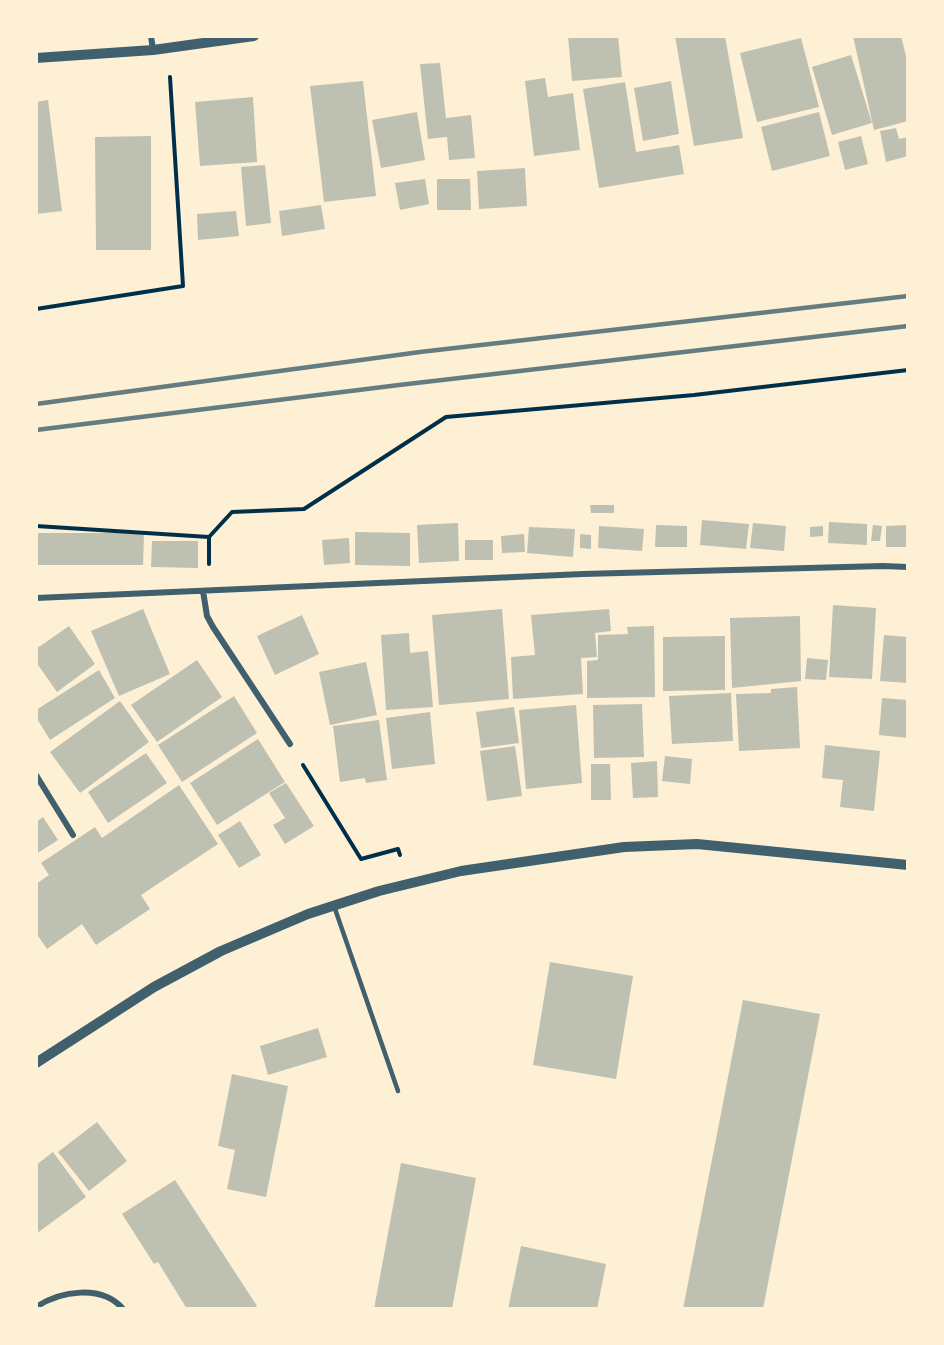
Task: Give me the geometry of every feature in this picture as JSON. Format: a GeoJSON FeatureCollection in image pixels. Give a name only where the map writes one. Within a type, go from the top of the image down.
{"type":"FeatureCollection","features":[{"type":"Feature","properties":{"kind":"street"},"geometry":{"type":"LineString","coordinates":[[151,36],[153,50]]}},
{"type":"Feature","properties":{"kind":"street"},"geometry":{"type":"LineString","coordinates":[[36,58],[153,50],[254,36]]}},
{"type":"Feature","properties":{"kind":"street"},"geometry":{"type":"LineString","coordinates":[[36,598],[583,574],[908,567]]}},
{"type":"Feature","properties":{"kind":"street"},"geometry":{"type":"LineString","coordinates":[[203,591],[207,616],[213,627],[290,744]]}},
{"type":"Feature","properties":{"kind":"street"},"geometry":{"type":"LineString","coordinates":[[36,775],[73,835]]}},
{"type":"Feature","properties":{"kind":"street"},"geometry":{"type":"LineString","coordinates":[[36,1063],[154,987],[221,951],[308,914],[379,891],[461,871],[624,847],[697,844],[908,865]]}},
{"type":"Feature","properties":{"kind":"street"},"geometry":{"type":"LineString","coordinates":[[36,1307],[67,1293],[88,1293],[116,1300],[123,1309]]}},
{"type":"Feature","properties":{"kind":"lane"},"geometry":{"type":"LineString","coordinates":[[334,906],[398,1091]]}},
{"type":"Feature","properties":{"kind":"path"},"geometry":{"type":"LineString","coordinates":[[36,309],[183,286],[169,73]]}},
{"type":"Feature","properties":{"kind":"path"},"geometry":{"type":"LineString","coordinates":[[36,526],[209,537],[232,512],[304,509],[446,417],[694,395],[908,370]]}},
{"type":"Feature","properties":{"kind":"path"},"geometry":{"type":"LineString","coordinates":[[290,744],[361,859],[398,849]]}},
{"type":"Feature","properties":{"kind":"building"},"geometry":{"type":"Polygon","coordinates":[[[568,36],[618,36],[622,77],[572,81],[568,36]]]}},
{"type":"Feature","properties":{"kind":"building"},"geometry":{"type":"Polygon","coordinates":[[[675,36],[725,36],[743,138],[694,146],[675,36]]]}},
{"type":"Feature","properties":{"kind":"building"},"geometry":{"type":"Polygon","coordinates":[[[853,36],[901,36],[908,64],[908,121],[874,130],[853,36]]]}},
{"type":"Feature","properties":{"kind":"building"},"geometry":{"type":"Polygon","coordinates":[[[801,38],[819,107],[757,122],[740,53],[801,38]]]}},
{"type":"Feature","properties":{"kind":"building"},"geometry":{"type":"Polygon","coordinates":[[[851,55],[872,123],[832,135],[812,67],[851,55]]]}},
{"type":"Feature","properties":{"kind":"building"},"geometry":{"type":"Polygon","coordinates":[[[440,63],[446,118],[471,115],[475,158],[449,160],[447,137],[428,139],[420,64],[440,63]]]}},
{"type":"Feature","properties":{"kind":"building"},"geometry":{"type":"Polygon","coordinates":[[[545,78],[548,97],[573,93],[580,150],[534,156],[525,81],[545,78]]]}},
{"type":"Feature","properties":{"kind":"building"},"geometry":{"type":"Polygon","coordinates":[[[363,81],[376,196],[324,202],[310,86],[363,81]]]}},
{"type":"Feature","properties":{"kind":"building"},"geometry":{"type":"Polygon","coordinates":[[[671,81],[679,134],[643,141],[634,88],[671,81]]]}},
{"type":"Feature","properties":{"kind":"building"},"geometry":{"type":"Polygon","coordinates":[[[625,82],[636,152],[679,145],[684,174],[599,188],[583,89],[625,82]]]}},
{"type":"Feature","properties":{"kind":"building"},"geometry":{"type":"Polygon","coordinates":[[[253,97],[257,162],[200,166],[195,102],[253,97]]]}},
{"type":"Feature","properties":{"kind":"building"},"geometry":{"type":"Polygon","coordinates":[[[48,100],[62,211],[36,214],[36,102],[48,100]]]}},
{"type":"Feature","properties":{"kind":"building"},"geometry":{"type":"Polygon","coordinates":[[[417,112],[425,160],[381,168],[372,120],[417,112]]]}},
{"type":"Feature","properties":{"kind":"building"},"geometry":{"type":"Polygon","coordinates":[[[819,112],[830,156],[772,171],[761,127],[819,112]]]}},
{"type":"Feature","properties":{"kind":"building"},"geometry":{"type":"Polygon","coordinates":[[[896,128],[899,139],[908,137],[908,156],[886,162],[880,131],[896,128]]]}},
{"type":"Feature","properties":{"kind":"building"},"geometry":{"type":"Polygon","coordinates":[[[151,136],[151,250],[96,250],[95,137],[151,136]]]}},
{"type":"Feature","properties":{"kind":"building"},"geometry":{"type":"Polygon","coordinates":[[[861,136],[868,164],[845,170],[838,142],[861,136]]]}},
{"type":"Feature","properties":{"kind":"building"},"geometry":{"type":"Polygon","coordinates":[[[265,165],[271,223],[246,226],[241,167],[265,165]]]}},
{"type":"Feature","properties":{"kind":"building"},"geometry":{"type":"Polygon","coordinates":[[[525,168],[527,206],[479,209],[477,171],[525,168]]]}},
{"type":"Feature","properties":{"kind":"building"},"geometry":{"type":"Polygon","coordinates":[[[425,179],[429,204],[400,210],[395,183],[425,179]]]}},
{"type":"Feature","properties":{"kind":"building"},"geometry":{"type":"Polygon","coordinates":[[[437,179],[470,179],[471,210],[437,210],[437,179]]]}},
{"type":"Feature","properties":{"kind":"building"},"geometry":{"type":"Polygon","coordinates":[[[321,205],[325,229],[282,236],[279,211],[321,205]]]}},
{"type":"Feature","properties":{"kind":"building"},"geometry":{"type":"Polygon","coordinates":[[[236,211],[239,236],[198,240],[197,214],[236,211]]]}},
{"type":"Feature","properties":{"kind":"building"},"geometry":{"type":"Polygon","coordinates":[[[590,505],[614,505],[614,513],[591,513],[590,505]]]}},
{"type":"Feature","properties":{"kind":"building"},"geometry":{"type":"Polygon","coordinates":[[[702,520],[749,524],[746,549],[700,545],[702,520]]]}},
{"type":"Feature","properties":{"kind":"building"},"geometry":{"type":"Polygon","coordinates":[[[829,522],[867,524],[867,545],[828,543],[829,522]]]}},
{"type":"Feature","properties":{"kind":"building"},"geometry":{"type":"Polygon","coordinates":[[[458,523],[459,561],[419,563],[417,525],[458,523]]]}},
{"type":"Feature","properties":{"kind":"building"},"geometry":{"type":"Polygon","coordinates":[[[753,523],[786,526],[784,551],[750,548],[753,523]]]}},
{"type":"Feature","properties":{"kind":"building"},"geometry":{"type":"Polygon","coordinates":[[[656,525],[687,526],[687,547],[655,547],[656,525]]]}},
{"type":"Feature","properties":{"kind":"building"},"geometry":{"type":"Polygon","coordinates":[[[873,525],[882,526],[880,541],[871,541],[873,525]]]}},
{"type":"Feature","properties":{"kind":"building"},"geometry":{"type":"Polygon","coordinates":[[[908,525],[908,547],[886,547],[886,526],[908,525]]]}},
{"type":"Feature","properties":{"kind":"building"},"geometry":{"type":"Polygon","coordinates":[[[599,526],[644,529],[642,551],[598,548],[599,526]]]}},
{"type":"Feature","properties":{"kind":"building"},"geometry":{"type":"Polygon","coordinates":[[[823,526],[823,536],[810,537],[810,527],[823,526]]]}},
{"type":"Feature","properties":{"kind":"building"},"geometry":{"type":"Polygon","coordinates":[[[529,527],[575,529],[573,557],[527,553],[529,527]]]}},
{"type":"Feature","properties":{"kind":"building"},"geometry":{"type":"Polygon","coordinates":[[[355,532],[410,533],[410,566],[355,565],[355,532]]]}},
{"type":"Feature","properties":{"kind":"building"},"geometry":{"type":"Polygon","coordinates":[[[36,533],[144,533],[143,565],[36,565],[36,533]]]}},
{"type":"Feature","properties":{"kind":"building"},"geometry":{"type":"Polygon","coordinates":[[[524,534],[525,552],[502,553],[501,536],[524,534]]]}},
{"type":"Feature","properties":{"kind":"building"},"geometry":{"type":"Polygon","coordinates":[[[580,534],[591,535],[591,549],[580,548],[580,534]]]}},
{"type":"Feature","properties":{"kind":"building"},"geometry":{"type":"Polygon","coordinates":[[[349,538],[350,563],[324,565],[322,540],[349,538]]]}},
{"type":"Feature","properties":{"kind":"building"},"geometry":{"type":"Polygon","coordinates":[[[465,540],[493,540],[493,560],[465,560],[465,540]]]}},
{"type":"Feature","properties":{"kind":"building"},"geometry":{"type":"Polygon","coordinates":[[[152,541],[198,541],[198,568],[151,567],[152,541]]]}},
{"type":"Feature","properties":{"kind":"building"},"geometry":{"type":"Polygon","coordinates":[[[833,605],[876,608],[872,679],[829,677],[833,605]]]}},
{"type":"Feature","properties":{"kind":"building"},"geometry":{"type":"Polygon","coordinates":[[[143,609],[170,674],[119,696],[91,631],[143,609]]]}},
{"type":"Feature","properties":{"kind":"building"},"geometry":{"type":"Polygon","coordinates":[[[502,609],[509,699],[439,705],[432,615],[502,609]]]}},
{"type":"Feature","properties":{"kind":"building"},"geometry":{"type":"Polygon","coordinates":[[[609,609],[611,631],[595,633],[597,657],[581,658],[583,694],[513,699],[511,657],[535,655],[531,615],[609,609]]]}},
{"type":"Feature","properties":{"kind":"building"},"geometry":{"type":"Polygon","coordinates":[[[302,615],[319,654],[275,675],[257,636],[302,615]]]}},
{"type":"Feature","properties":{"kind":"building"},"geometry":{"type":"Polygon","coordinates":[[[800,616],[801,681],[732,688],[730,618],[800,616]]]}},
{"type":"Feature","properties":{"kind":"building"},"geometry":{"type":"Polygon","coordinates":[[[69,626],[95,664],[57,692],[36,662],[36,643],[39,647],[69,626]]]}},
{"type":"Feature","properties":{"kind":"building"},"geometry":{"type":"Polygon","coordinates":[[[654,626],[655,697],[587,698],[587,661],[598,660],[598,635],[628,634],[627,627],[654,626]]]}},
{"type":"Feature","properties":{"kind":"building"},"geometry":{"type":"Polygon","coordinates":[[[409,633],[410,653],[428,651],[433,707],[386,710],[381,635],[409,633]]]}},
{"type":"Feature","properties":{"kind":"building"},"geometry":{"type":"Polygon","coordinates":[[[884,635],[908,637],[908,683],[880,681],[884,635]]]}},
{"type":"Feature","properties":{"kind":"building"},"geometry":{"type":"Polygon","coordinates":[[[725,636],[725,690],[663,691],[663,637],[725,636]]]}},
{"type":"Feature","properties":{"kind":"building"},"geometry":{"type":"Polygon","coordinates":[[[807,658],[828,660],[826,680],[805,679],[807,658]]]}},
{"type":"Feature","properties":{"kind":"building"},"geometry":{"type":"Polygon","coordinates":[[[197,660],[222,697],[157,742],[131,705],[197,660]]]}},
{"type":"Feature","properties":{"kind":"building"},"geometry":{"type":"Polygon","coordinates":[[[366,662],[377,715],[330,725],[319,672],[366,662]]]}},
{"type":"Feature","properties":{"kind":"building"},"geometry":{"type":"Polygon","coordinates":[[[99,670],[115,698],[50,740],[36,717],[36,710],[99,670]]]}},
{"type":"Feature","properties":{"kind":"building"},"geometry":{"type":"Polygon","coordinates":[[[797,687],[800,748],[739,751],[736,694],[771,693],[771,689],[797,687]]]}},
{"type":"Feature","properties":{"kind":"building"},"geometry":{"type":"Polygon","coordinates":[[[731,693],[733,741],[672,744],[669,696],[731,693]]]}},
{"type":"Feature","properties":{"kind":"building"},"geometry":{"type":"Polygon","coordinates":[[[234,696],[257,733],[182,782],[158,745],[234,696]]]}},
{"type":"Feature","properties":{"kind":"building"},"geometry":{"type":"Polygon","coordinates":[[[882,698],[908,700],[908,738],[879,735],[882,698]]]}},
{"type":"Feature","properties":{"kind":"building"},"geometry":{"type":"Polygon","coordinates":[[[120,701],[149,742],[80,793],[50,752],[120,701]]]}},
{"type":"Feature","properties":{"kind":"building"},"geometry":{"type":"Polygon","coordinates":[[[642,704],[644,757],[594,758],[593,705],[642,704]]]}},
{"type":"Feature","properties":{"kind":"building"},"geometry":{"type":"Polygon","coordinates":[[[576,705],[582,783],[526,789],[519,710],[576,705]]]}},
{"type":"Feature","properties":{"kind":"building"},"geometry":{"type":"Polygon","coordinates":[[[514,707],[519,743],[481,748],[476,712],[514,707]]]}},
{"type":"Feature","properties":{"kind":"building"},"geometry":{"type":"Polygon","coordinates":[[[430,712],[435,764],[392,769],[386,718],[430,712]]]}},
{"type":"Feature","properties":{"kind":"building"},"geometry":{"type":"Polygon","coordinates":[[[379,720],[387,780],[366,783],[365,778],[340,782],[333,726],[379,720]]]}},
{"type":"Feature","properties":{"kind":"building"},"geometry":{"type":"Polygon","coordinates":[[[258,739],[285,782],[217,825],[190,783],[258,739]]]}},
{"type":"Feature","properties":{"kind":"building"},"geometry":{"type":"Polygon","coordinates":[[[825,745],[880,751],[874,811],[840,807],[843,780],[822,778],[825,745]]]}},
{"type":"Feature","properties":{"kind":"building"},"geometry":{"type":"Polygon","coordinates":[[[515,746],[522,796],[487,801],[480,751],[515,746]]]}},
{"type":"Feature","properties":{"kind":"building"},"geometry":{"type":"Polygon","coordinates":[[[146,753],[167,783],[108,823],[88,792],[146,753]]]}},
{"type":"Feature","properties":{"kind":"building"},"geometry":{"type":"Polygon","coordinates":[[[665,756],[692,759],[690,784],[662,781],[665,756]]]}},
{"type":"Feature","properties":{"kind":"building"},"geometry":{"type":"Polygon","coordinates":[[[657,761],[658,797],[633,798],[631,763],[657,761]]]}},
{"type":"Feature","properties":{"kind":"building"},"geometry":{"type":"Polygon","coordinates":[[[591,764],[610,764],[611,800],[591,800],[591,764]]]}},
{"type":"Feature","properties":{"kind":"building"},"geometry":{"type":"Polygon","coordinates":[[[286,783],[314,826],[285,844],[273,825],[285,818],[269,793],[286,783]]]}},
{"type":"Feature","properties":{"kind":"building"},"geometry":{"type":"Polygon","coordinates":[[[179,785],[218,844],[141,895],[150,909],[96,945],[82,924],[47,949],[36,933],[36,884],[49,875],[41,863],[95,827],[102,838],[179,785]]]}},
{"type":"Feature","properties":{"kind":"building"},"geometry":{"type":"Polygon","coordinates":[[[43,817],[58,840],[36,854],[36,822],[43,817]]]}},
{"type":"Feature","properties":{"kind":"building"},"geometry":{"type":"Polygon","coordinates":[[[240,821],[261,855],[239,868],[218,835],[240,821]]]}},
{"type":"Feature","properties":{"kind":"building"},"geometry":{"type":"Polygon","coordinates":[[[550,962],[633,976],[616,1079],[533,1065],[550,962]]]}},
{"type":"Feature","properties":{"kind":"building"},"geometry":{"type":"Polygon","coordinates":[[[743,1000],[820,1014],[763,1309],[683,1309],[743,1000]]]}},
{"type":"Feature","properties":{"kind":"building"},"geometry":{"type":"Polygon","coordinates":[[[318,1028],[327,1057],[268,1075],[260,1046],[318,1028]]]}},
{"type":"Feature","properties":{"kind":"building"},"geometry":{"type":"Polygon","coordinates":[[[232,1074],[288,1086],[266,1197],[227,1189],[235,1150],[218,1146],[232,1074]]]}},
{"type":"Feature","properties":{"kind":"building"},"geometry":{"type":"Polygon","coordinates":[[[97,1122],[127,1161],[89,1191],[58,1152],[97,1122]]]}},
{"type":"Feature","properties":{"kind":"building"},"geometry":{"type":"Polygon","coordinates":[[[53,1152],[86,1197],[36,1234],[36,1165],[53,1152]]]}},
{"type":"Feature","properties":{"kind":"building"},"geometry":{"type":"Polygon","coordinates":[[[401,1163],[476,1178],[452,1309],[374,1309],[401,1163]]]}},
{"type":"Feature","properties":{"kind":"building"},"geometry":{"type":"Polygon","coordinates":[[[175,1180],[257,1306],[252,1309],[187,1309],[158,1262],[154,1264],[122,1214],[175,1180]]]}},
{"type":"Feature","properties":{"kind":"building"},"geometry":{"type":"Polygon","coordinates":[[[521,1246],[606,1264],[597,1309],[508,1309],[521,1246]]]}},
{"type":"Feature","properties":{"kind":"railway"},"geometry":{"type":"LineString","coordinates":[[36,404],[420,352],[908,296]]}},
{"type":"Feature","properties":{"kind":"railway"},"geometry":{"type":"LineString","coordinates":[[36,430],[908,326]]}}]}
